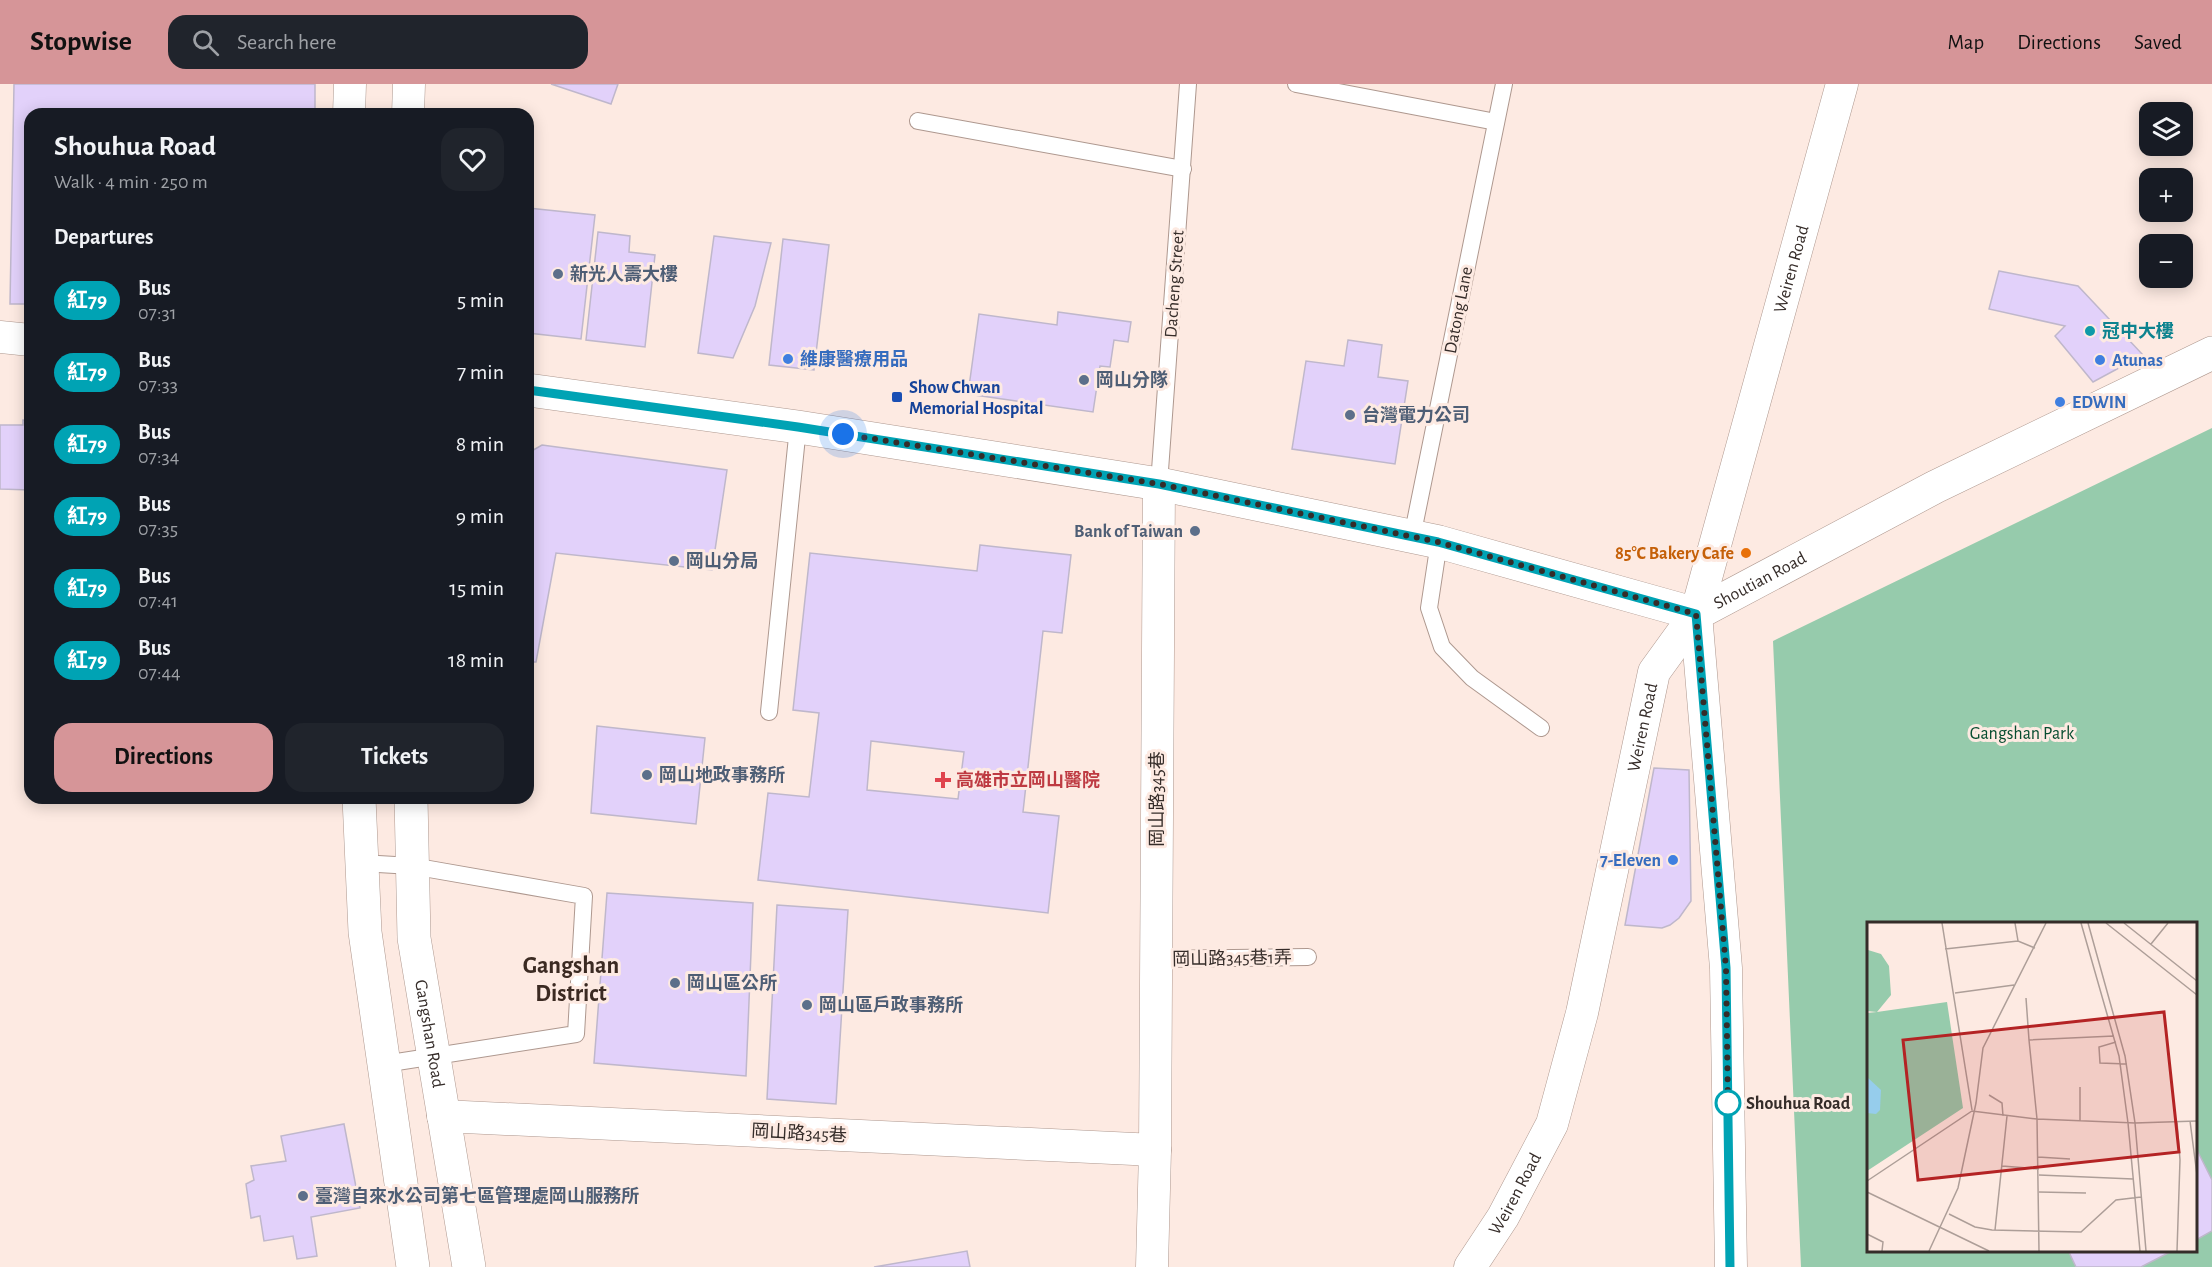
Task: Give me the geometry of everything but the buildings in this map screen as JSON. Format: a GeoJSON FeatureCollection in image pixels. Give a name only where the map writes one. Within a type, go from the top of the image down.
{"type":"FeatureCollection","features":[{"type":"Feature","properties":{"kind":"main road","name":"Shoutian Road"},"geometry":{"type":"LineString","coordinates":[[534,391],[798,427],[1159,484],[1425,539],[1696,614],[1935,487],[2212,353]]}},
{"type":"Feature","properties":{"kind":"main road"},"geometry":{"type":"LineString","coordinates":[[359,804],[365,932],[413,1267]]}},
{"type":"Feature","properties":{"kind":"main road","name":"Gangshan Road"},"geometry":{"type":"LineString","coordinates":[[411,804],[414,938],[470,1267]]}},
{"type":"Feature","properties":{"kind":"street"},"geometry":{"type":"LineString","coordinates":[[349,108],[350,84]]}},
{"type":"Feature","properties":{"kind":"street"},"geometry":{"type":"LineString","coordinates":[[408,108],[409,84]]}},
{"type":"Feature","properties":{"kind":"street","name":"Weiren Road"},"geometry":{"type":"LineString","coordinates":[[1470,1267],[1503,1216],[1552,1124],[1582,1013],[1654,672],[1696,614],[1842,84]]}},
{"type":"Feature","properties":{"kind":"street"},"geometry":{"type":"LineString","coordinates":[[0,337],[24,339]]}},
{"type":"Feature","properties":{"kind":"street","name":"岡山路345巷"},"geometry":{"type":"LineString","coordinates":[[1152,1267],[1155,1150],[1159,484]]}},
{"type":"Feature","properties":{"kind":"street"},"geometry":{"type":"LineString","coordinates":[[1696,614],[1726,968],[1731,1267]]}},
{"type":"Feature","properties":{"kind":"street","name":"岡山路345巷"},"geometry":{"type":"LineString","coordinates":[[443,1116],[1155,1150]]}},
{"type":"Feature","properties":{"kind":"lane","name":"Dacheng Street"},"geometry":{"type":"LineString","coordinates":[[1159,484],[1188,84]]}},
{"type":"Feature","properties":{"kind":"lane"},"geometry":{"type":"LineString","coordinates":[[1296,84],[1496,122]]}},
{"type":"Feature","properties":{"kind":"lane","name":"Datong Lane"},"geometry":{"type":"LineString","coordinates":[[1504,84],[1425,539],[1429,608],[1442,647],[1472,678],[1540,728]]}},
{"type":"Feature","properties":{"kind":"lane"},"geometry":{"type":"LineString","coordinates":[[918,121],[1183,169]]}},
{"type":"Feature","properties":{"kind":"lane"},"geometry":{"type":"LineString","coordinates":[[770,712],[798,427]]}},
{"type":"Feature","properties":{"kind":"lane"},"geometry":{"type":"LineString","coordinates":[[362,863],[412,866],[584,896],[576,1034],[384,1064]]}},
{"type":"Feature","properties":{"kind":"lane","name":"岡山路345巷1弄"},"geometry":{"type":"LineString","coordinates":[[1156,959],[1308,957]]}},
{"type":"Feature","properties":{"kind":"green space","name":"Gangshan Park"},"geometry":{"type":"Polygon","coordinates":[[[2212,428],[2212,1267],[1801,1267],[1773,641],[2212,428]]]}},
{"type":"Feature","properties":{"kind":"bus line","name":"紅79"},"geometry":{"type":"LineString","coordinates":[[534,391],[798,427],[1159,484],[1438,542],[1696,614],[1726,968],[1730,1267]]}},
{"type":"Feature","properties":{"kind":"place","name":"新光人壽大樓"},"geometry":{"type":"Point","coordinates":[558,274]}},
{"type":"Feature","properties":{"kind":"place","name":"冠中大樓"},"geometry":{"type":"Point","coordinates":[2090,331]}},
{"type":"Feature","properties":{"kind":"place","name":"維康醫療用品"},"geometry":{"type":"Point","coordinates":[788,359]}},
{"type":"Feature","properties":{"kind":"place","name":"Atunas"},"geometry":{"type":"Point","coordinates":[2100,360]}},
{"type":"Feature","properties":{"kind":"place","name":"岡山分隊"},"geometry":{"type":"Point","coordinates":[1084,380]}},
{"type":"Feature","properties":{"kind":"place","name":"Show Chwan Memorial Hospital"},"geometry":{"type":"Point","coordinates":[897,397]}},
{"type":"Feature","properties":{"kind":"place","name":"EDWIN"},"geometry":{"type":"Point","coordinates":[2060,402]}},
{"type":"Feature","properties":{"kind":"place","name":"台灣電力公司"},"geometry":{"type":"Point","coordinates":[1350,415]}},
{"type":"Feature","properties":{"kind":"place","name":"Bank of Taiwan"},"geometry":{"type":"Point","coordinates":[1195,531]}},
{"type":"Feature","properties":{"kind":"place","name":"85°C Bakery Cafe"},"geometry":{"type":"Point","coordinates":[1746,553]}},
{"type":"Feature","properties":{"kind":"place","name":"岡山分局"},"geometry":{"type":"Point","coordinates":[674,561]}},
{"type":"Feature","properties":{"kind":"place","name":"岡山地政事務所"},"geometry":{"type":"Point","coordinates":[647,775]}},
{"type":"Feature","properties":{"kind":"place","name":"高雄市立岡山醫院"},"geometry":{"type":"Point","coordinates":[943,780]}},
{"type":"Feature","properties":{"kind":"place","name":"7-Eleven"},"geometry":{"type":"Point","coordinates":[1673,860]}},
{"type":"Feature","properties":{"kind":"place","name":"岡山區公所"},"geometry":{"type":"Point","coordinates":[675,983]}},
{"type":"Feature","properties":{"kind":"place","name":"岡山區戶政事務所"},"geometry":{"type":"Point","coordinates":[807,1005]}},
{"type":"Feature","properties":{"kind":"place","name":"Shouhua Road"},"geometry":{"type":"Point","coordinates":[1728,1103]}},
{"type":"Feature","properties":{"kind":"place","name":"臺灣自來水公司第七區管理處岡山服務所"},"geometry":{"type":"Point","coordinates":[303,1196]}},
{"type":"Feature","properties":{"kind":"district","name":"Gangshan District"},"geometry":{"type":"Point","coordinates":[571,979]}},
{"type":"Feature","properties":{"kind":"route"},"geometry":{"type":"LineString","coordinates":[[843,434],[1159,484],[1438,542],[1696,614],[1726,968],[1728,1106],[1728,1103]]}}]}
